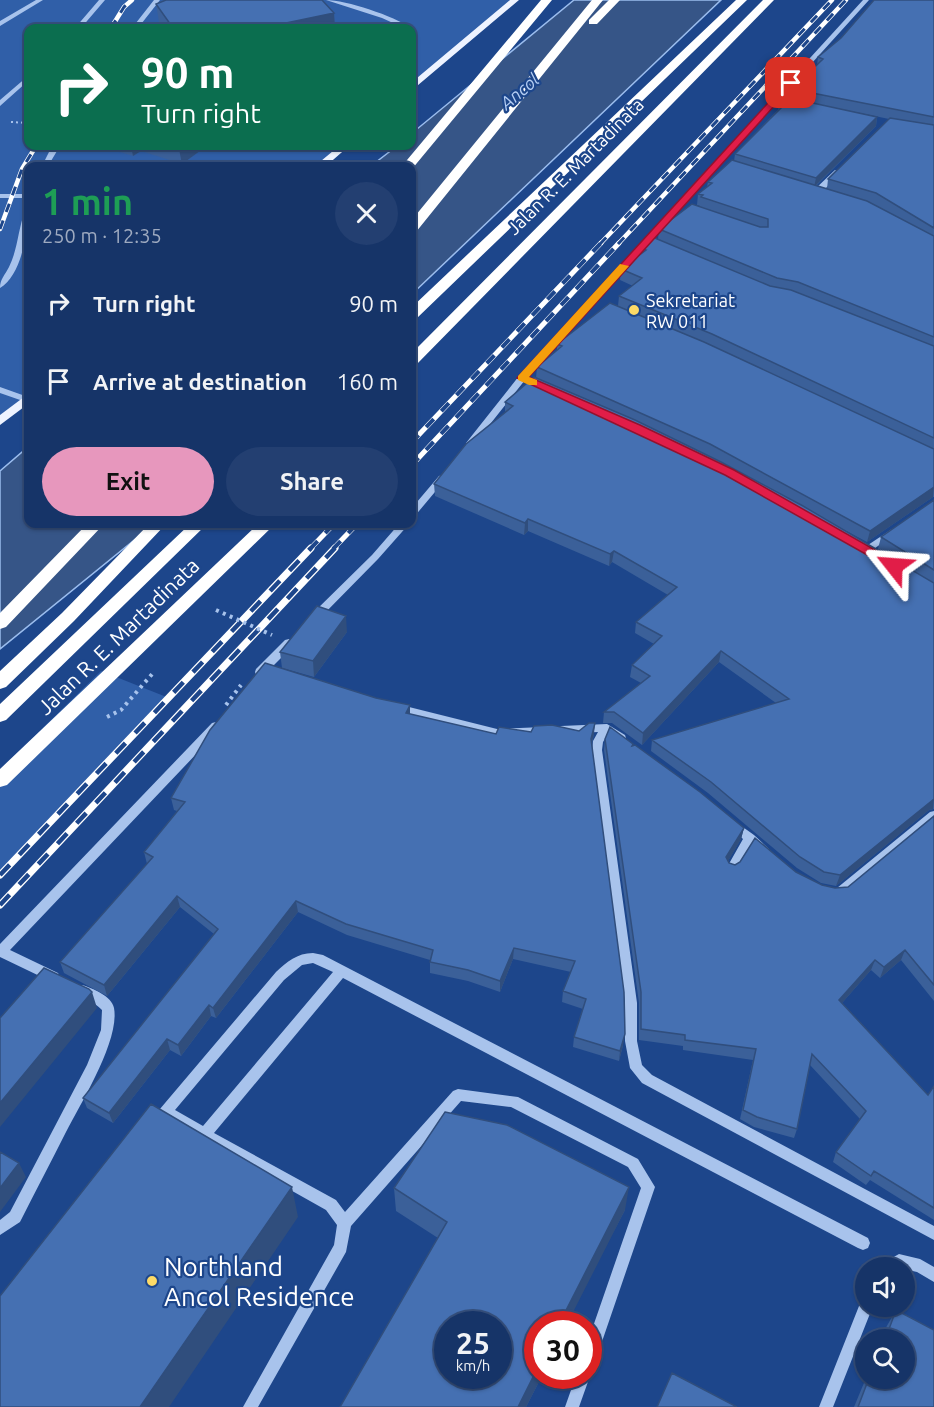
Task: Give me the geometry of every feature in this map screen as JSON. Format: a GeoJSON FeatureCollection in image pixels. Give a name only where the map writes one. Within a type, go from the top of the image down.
{"type":"FeatureCollection","features":[{"type":"Feature","properties":{"kind":"highway"},"geometry":{"type":"LineString","coordinates":[[411,162],[547,0]]}},
{"type":"Feature","properties":{"kind":"highway"},"geometry":{"type":"LineString","coordinates":[[416,223],[597,0]]}},
{"type":"Feature","properties":{"kind":"highway"},"geometry":{"type":"LineString","coordinates":[[526,90],[615,0]]}},
{"type":"Feature","properties":{"kind":"highway","name":"Jalan R. E. Martadinata"},"geometry":{"type":"LineString","coordinates":[[416,311],[742,0]]}},
{"type":"Feature","properties":{"kind":"highway","name":"Jalan R. E. Martadinata"},"geometry":{"type":"LineString","coordinates":[[416,357],[769,0]]}},
{"type":"Feature","properties":{"kind":"highway"},"geometry":{"type":"LineString","coordinates":[[0,623],[92,528]]}},
{"type":"Feature","properties":{"kind":"highway"},"geometry":{"type":"LineString","coordinates":[[0,682],[68,617],[154,528]]}},
{"type":"Feature","properties":{"kind":"highway","name":"Jalan R. E. Martadinata"},"geometry":{"type":"LineString","coordinates":[[0,715],[195,528]]}},
{"type":"Feature","properties":{"kind":"highway","name":"Jalan R. E. Martadinata"},"geometry":{"type":"LineString","coordinates":[[0,780],[263,528]]}},
{"type":"Feature","properties":{"kind":"main road"},"geometry":{"type":"LineString","coordinates":[[416,84],[515,0]]}},
{"type":"Feature","properties":{"kind":"main road"},"geometry":{"type":"LineString","coordinates":[[325,162],[339,150]]}},
{"type":"Feature","properties":{"kind":"main road"},"geometry":{"type":"LineString","coordinates":[[0,421],[24,401]]}},
{"type":"Feature","properties":{"kind":"street"},"geometry":{"type":"LineString","coordinates":[[0,24],[40,0]]}},
{"type":"Feature","properties":{"kind":"street"},"geometry":{"type":"LineString","coordinates":[[81,24],[102,0]]}},
{"type":"Feature","properties":{"kind":"street"},"geometry":{"type":"LineString","coordinates":[[138,24],[157,0]]}},
{"type":"Feature","properties":{"kind":"street"},"geometry":{"type":"LineString","coordinates":[[329,0],[399,24]]}},
{"type":"Feature","properties":{"kind":"street"},"geometry":{"type":"LineString","coordinates":[[467,448],[522,378],[593,302],[646,240],[780,101],[866,0]]}},
{"type":"Feature","properties":{"kind":"street"},"geometry":{"type":"LineString","coordinates":[[0,104],[24,82]]}},
{"type":"Feature","properties":{"kind":"street"},"geometry":{"type":"LineString","coordinates":[[719,163],[730,166]]}},
{"type":"Feature","properties":{"kind":"street"},"geometry":{"type":"LineString","coordinates":[[817,192],[841,169]]}},
{"type":"Feature","properties":{"kind":"street"},"geometry":{"type":"LineString","coordinates":[[807,189],[827,196]]}},
{"type":"Feature","properties":{"kind":"street"},"geometry":{"type":"LineString","coordinates":[[0,196],[24,196]]}},
{"type":"Feature","properties":{"kind":"street"},"geometry":{"type":"LineString","coordinates":[[680,206],[690,210]]}},
{"type":"Feature","properties":{"kind":"street"},"geometry":{"type":"LineString","coordinates":[[0,286],[12,272],[19,255],[24,232]]}},
{"type":"Feature","properties":{"kind":"street"},"geometry":{"type":"LineString","coordinates":[[646,240],[655,244]]}},
{"type":"Feature","properties":{"kind":"street"},"geometry":{"type":"LineString","coordinates":[[593,302],[603,306]]}},
{"type":"Feature","properties":{"kind":"street"},"geometry":{"type":"LineString","coordinates":[[522,378],[532,383]]}},
{"type":"Feature","properties":{"kind":"street"},"geometry":{"type":"LineString","coordinates":[[0,390],[24,397]]}},
{"type":"Feature","properties":{"kind":"street"},"geometry":{"type":"LineString","coordinates":[[416,509],[446,474]]}},
{"type":"Feature","properties":{"kind":"street"},"geometry":{"type":"LineString","coordinates":[[875,556],[861,548],[900,526]]}},
{"type":"Feature","properties":{"kind":"street"},"geometry":{"type":"LineString","coordinates":[[250,684],[270,669],[300,632],[375,557],[400,528]]}},
{"type":"Feature","properties":{"kind":"street"},"geometry":{"type":"LineString","coordinates":[[388,705],[497,733],[607,728],[626,742]]}},
{"type":"Feature","properties":{"kind":"street"},"geometry":{"type":"LineString","coordinates":[[0,1228],[15,1217],[93,1067],[107,1030],[109,1017],[108,1008],[100,999],[0,952],[202,742],[223,717]]}},
{"type":"Feature","properties":{"kind":"street"},"geometry":{"type":"LineString","coordinates":[[607,728],[598,741],[597,750],[631,1004],[631,1041],[636,1068],[647,1079],[934,1233]]}},
{"type":"Feature","properties":{"kind":"street"},"geometry":{"type":"LineString","coordinates":[[826,891],[839,893],[934,815]]}},
{"type":"Feature","properties":{"kind":"street"},"geometry":{"type":"LineString","coordinates":[[727,818],[775,859]]}},
{"type":"Feature","properties":{"kind":"street"},"geometry":{"type":"LineString","coordinates":[[732,869],[750,838]]}},
{"type":"Feature","properties":{"kind":"street"},"geometry":{"type":"LineString","coordinates":[[149,1130],[280,976],[296,961],[308,956],[341,971],[863,1243]]}},
{"type":"Feature","properties":{"kind":"street"},"geometry":{"type":"LineString","coordinates":[[205,1134],[341,971]]}},
{"type":"Feature","properties":{"kind":"street"},"geometry":{"type":"LineString","coordinates":[[250,1407],[341,1247],[344,1223],[458,1095],[513,1101],[633,1163],[648,1187],[602,1321]]}},
{"type":"Feature","properties":{"kind":"street"},"geometry":{"type":"LineString","coordinates":[[165,1112],[331,1205],[344,1223]]}},
{"type":"Feature","properties":{"kind":"street"},"geometry":{"type":"LineString","coordinates":[[915,1265],[934,1275]]}},
{"type":"Feature","properties":{"kind":"street"},"geometry":{"type":"LineString","coordinates":[[826,1407],[862,1317]]}},
{"type":"Feature","properties":{"kind":"street"},"geometry":{"type":"LineString","coordinates":[[572,1407],[578,1389]]}},
{"type":"Feature","properties":{"kind":"path"},"geometry":{"type":"LineString","coordinates":[[216,610],[272,635]]}},
{"type":"Feature","properties":{"kind":"shaded area"},"geometry":{"type":"Polygon","coordinates":[[[0,0],[515,0],[416,84],[416,24],[24,24],[24,150],[339,150],[325,162],[24,162],[24,401],[0,421],[0,0]]]}},
{"type":"Feature","properties":{"kind":"shaded area"},"geometry":{"type":"Polygon","coordinates":[[[101,671],[169,698],[0,875],[0,770],[101,671]]]}},
{"type":"Feature","properties":{"kind":"water","name":"Ancol"},"geometry":{"type":"Polygon","coordinates":[[[574,0],[721,0],[416,290],[416,162],[376,162],[392,150],[416,150],[416,130],[574,0]]]}},
{"type":"Feature","properties":{"kind":"water"},"geometry":{"type":"Polygon","coordinates":[[[24,450],[24,528],[149,528],[0,649],[0,471],[24,450]]]}},
{"type":"Feature","properties":{"kind":"building"},"geometry":{"type":"Polygon","coordinates":[[[166,0],[322,0],[334,13],[281,24],[170,24],[156,4],[166,0]]]}},
{"type":"Feature","properties":{"kind":"building"},"geometry":{"type":"Polygon","coordinates":[[[874,0],[934,0],[934,117],[792,89],[823,59],[818,57],[841,38],[874,0]]]}},
{"type":"Feature","properties":{"kind":"building"},"geometry":{"type":"Polygon","coordinates":[[[785,97],[877,117],[816,178],[735,154],[785,104],[780,103],[785,97]]]}},
{"type":"Feature","properties":{"kind":"building"},"geometry":{"type":"Polygon","coordinates":[[[890,118],[934,125],[934,228],[876,193],[828,179],[890,118]]]}},
{"type":"Feature","properties":{"kind":"building"},"geometry":{"type":"Polygon","coordinates":[[[732,160],[867,201],[934,236],[934,337],[798,282],[777,278],[659,229],[692,204],[760,227],[768,227],[768,219],[701,197],[703,195],[698,194],[712,183],[708,182],[732,160]]]}},
{"type":"Feature","properties":{"kind":"building"},"geometry":{"type":"Polygon","coordinates":[[[650,236],[770,286],[791,290],[934,346],[934,438],[712,334],[619,296],[642,278],[621,269],[646,250],[639,248],[650,236]]]}},
{"type":"Feature","properties":{"kind":"building"},"geometry":{"type":"Polygon","coordinates":[[[610,303],[704,342],[934,449],[934,487],[870,531],[710,444],[537,367],[562,346],[557,344],[610,303]]]}},
{"type":"Feature","properties":{"kind":"building"},"geometry":{"type":"Polygon","coordinates":[[[534,377],[635,420],[721,462],[803,506],[934,583],[934,799],[840,875],[824,872],[800,857],[711,782],[652,740],[789,699],[721,651],[643,733],[614,712],[604,712],[650,676],[632,665],[662,636],[636,622],[677,587],[614,551],[610,554],[528,519],[525,523],[434,484],[466,444],[513,406],[505,402],[534,377]]]}},
{"type":"Feature","properties":{"kind":"building"},"geometry":{"type":"Polygon","coordinates":[[[934,500],[934,570],[881,537],[934,500]]]}},
{"type":"Feature","properties":{"kind":"building"},"geometry":{"type":"Polygon","coordinates":[[[317,606],[346,616],[313,661],[280,652],[317,606]]]}},
{"type":"Feature","properties":{"kind":"building"},"geometry":{"type":"Polygon","coordinates":[[[265,663],[376,698],[410,705],[406,713],[496,734],[499,727],[531,732],[534,726],[552,725],[579,731],[589,723],[595,723],[591,739],[624,992],[625,1034],[620,1051],[574,1037],[586,999],[563,991],[575,961],[514,948],[500,981],[468,970],[430,962],[433,950],[346,924],[296,901],[213,1008],[209,1005],[178,1045],[167,1039],[109,1113],[83,1098],[218,929],[177,896],[104,985],[60,962],[153,857],[144,852],[185,802],[171,798],[210,730],[265,663]]]}},
{"type":"Feature","properties":{"kind":"building"},"geometry":{"type":"Polygon","coordinates":[[[610,727],[633,744],[632,746],[635,745],[700,792],[744,828],[726,857],[729,863],[735,865],[740,862],[755,838],[796,872],[822,885],[835,888],[848,887],[934,816],[934,985],[905,950],[884,967],[875,960],[839,1000],[928,1095],[934,1086],[934,1208],[874,1171],[871,1176],[836,1152],[866,1111],[812,1054],[797,1129],[757,1117],[743,1110],[756,1049],[685,1040],[685,1035],[641,1029],[641,992],[605,739],[610,727]]]}},
{"type":"Feature","properties":{"kind":"building"},"geometry":{"type":"Polygon","coordinates":[[[44,968],[92,992],[0,1103],[0,1018],[44,968]]]}},
{"type":"Feature","properties":{"kind":"building","name":"Northland Ancol Residence"},"geometry":{"type":"Polygon","coordinates":[[[151,1104],[292,1187],[140,1407],[0,1407],[0,1296],[151,1104]]]}},
{"type":"Feature","properties":{"kind":"building"},"geometry":{"type":"Polygon","coordinates":[[[445,1112],[507,1125],[629,1187],[566,1311],[524,1311],[524,1389],[527,1389],[518,1407],[340,1407],[447,1222],[394,1188],[445,1112]]]}},
{"type":"Feature","properties":{"kind":"building"},"geometry":{"type":"Polygon","coordinates":[[[0,1152],[19,1163],[0,1188],[0,1152]]]}},
{"type":"Feature","properties":{"kind":"building"},"geometry":{"type":"Polygon","coordinates":[[[893,1317],[909,1317],[934,1330],[934,1407],[858,1407],[865,1389],[915,1389],[915,1329],[889,1329],[893,1317]]]}},
{"type":"Feature","properties":{"kind":"building"},"geometry":{"type":"Polygon","coordinates":[[[672,1373],[737,1407],[657,1407],[672,1373]]]}},
{"type":"Feature","properties":{"kind":"railway"},"geometry":{"type":"LineString","coordinates":[[113,24],[124,7],[132,0]]}},
{"type":"Feature","properties":{"kind":"railway"},"geometry":{"type":"LineString","coordinates":[[600,244],[832,0]]}},
{"type":"Feature","properties":{"kind":"railway"},"geometry":{"type":"LineString","coordinates":[[618,244],[846,0]]}},
{"type":"Feature","properties":{"kind":"railway"},"geometry":{"type":"LineString","coordinates":[[26,162],[34,150]]}},
{"type":"Feature","properties":{"kind":"railway"},"geometry":{"type":"LineString","coordinates":[[0,229],[24,166]]}},
{"type":"Feature","properties":{"kind":"railway"},"geometry":{"type":"LineString","coordinates":[[416,438],[601,243]]}},
{"type":"Feature","properties":{"kind":"railway"},"geometry":{"type":"LineString","coordinates":[[416,461],[619,243]]}},
{"type":"Feature","properties":{"kind":"railway"},"geometry":{"type":"LineString","coordinates":[[310,549],[330,528]]}},
{"type":"Feature","properties":{"kind":"railway"},"geometry":{"type":"LineString","coordinates":[[333,549],[353,528]]}},
{"type":"Feature","properties":{"kind":"railway"},"geometry":{"type":"LineString","coordinates":[[0,875],[311,548]]}},
{"type":"Feature","properties":{"kind":"railway"},"geometry":{"type":"LineString","coordinates":[[0,905],[335,548]]}},
{"type":"Feature","properties":{"kind":"slow traffic"},"geometry":{"type":"LineString","coordinates":[[533,383],[522,378],[624,266]]}},
{"type":"Feature","properties":{"kind":"place","name":"Sekretariat RW 011"},"geometry":{"type":"Point","coordinates":[634,310]}},
{"type":"Feature","properties":{"kind":"place","name":"Northland Ancol Residence"},"geometry":{"type":"Point","coordinates":[152,1281]}},
{"type":"Feature","properties":{"kind":"route"},"geometry":{"type":"LineString","coordinates":[[791,83],[522,378],[636,427],[730,473],[894,566]]}}]}
